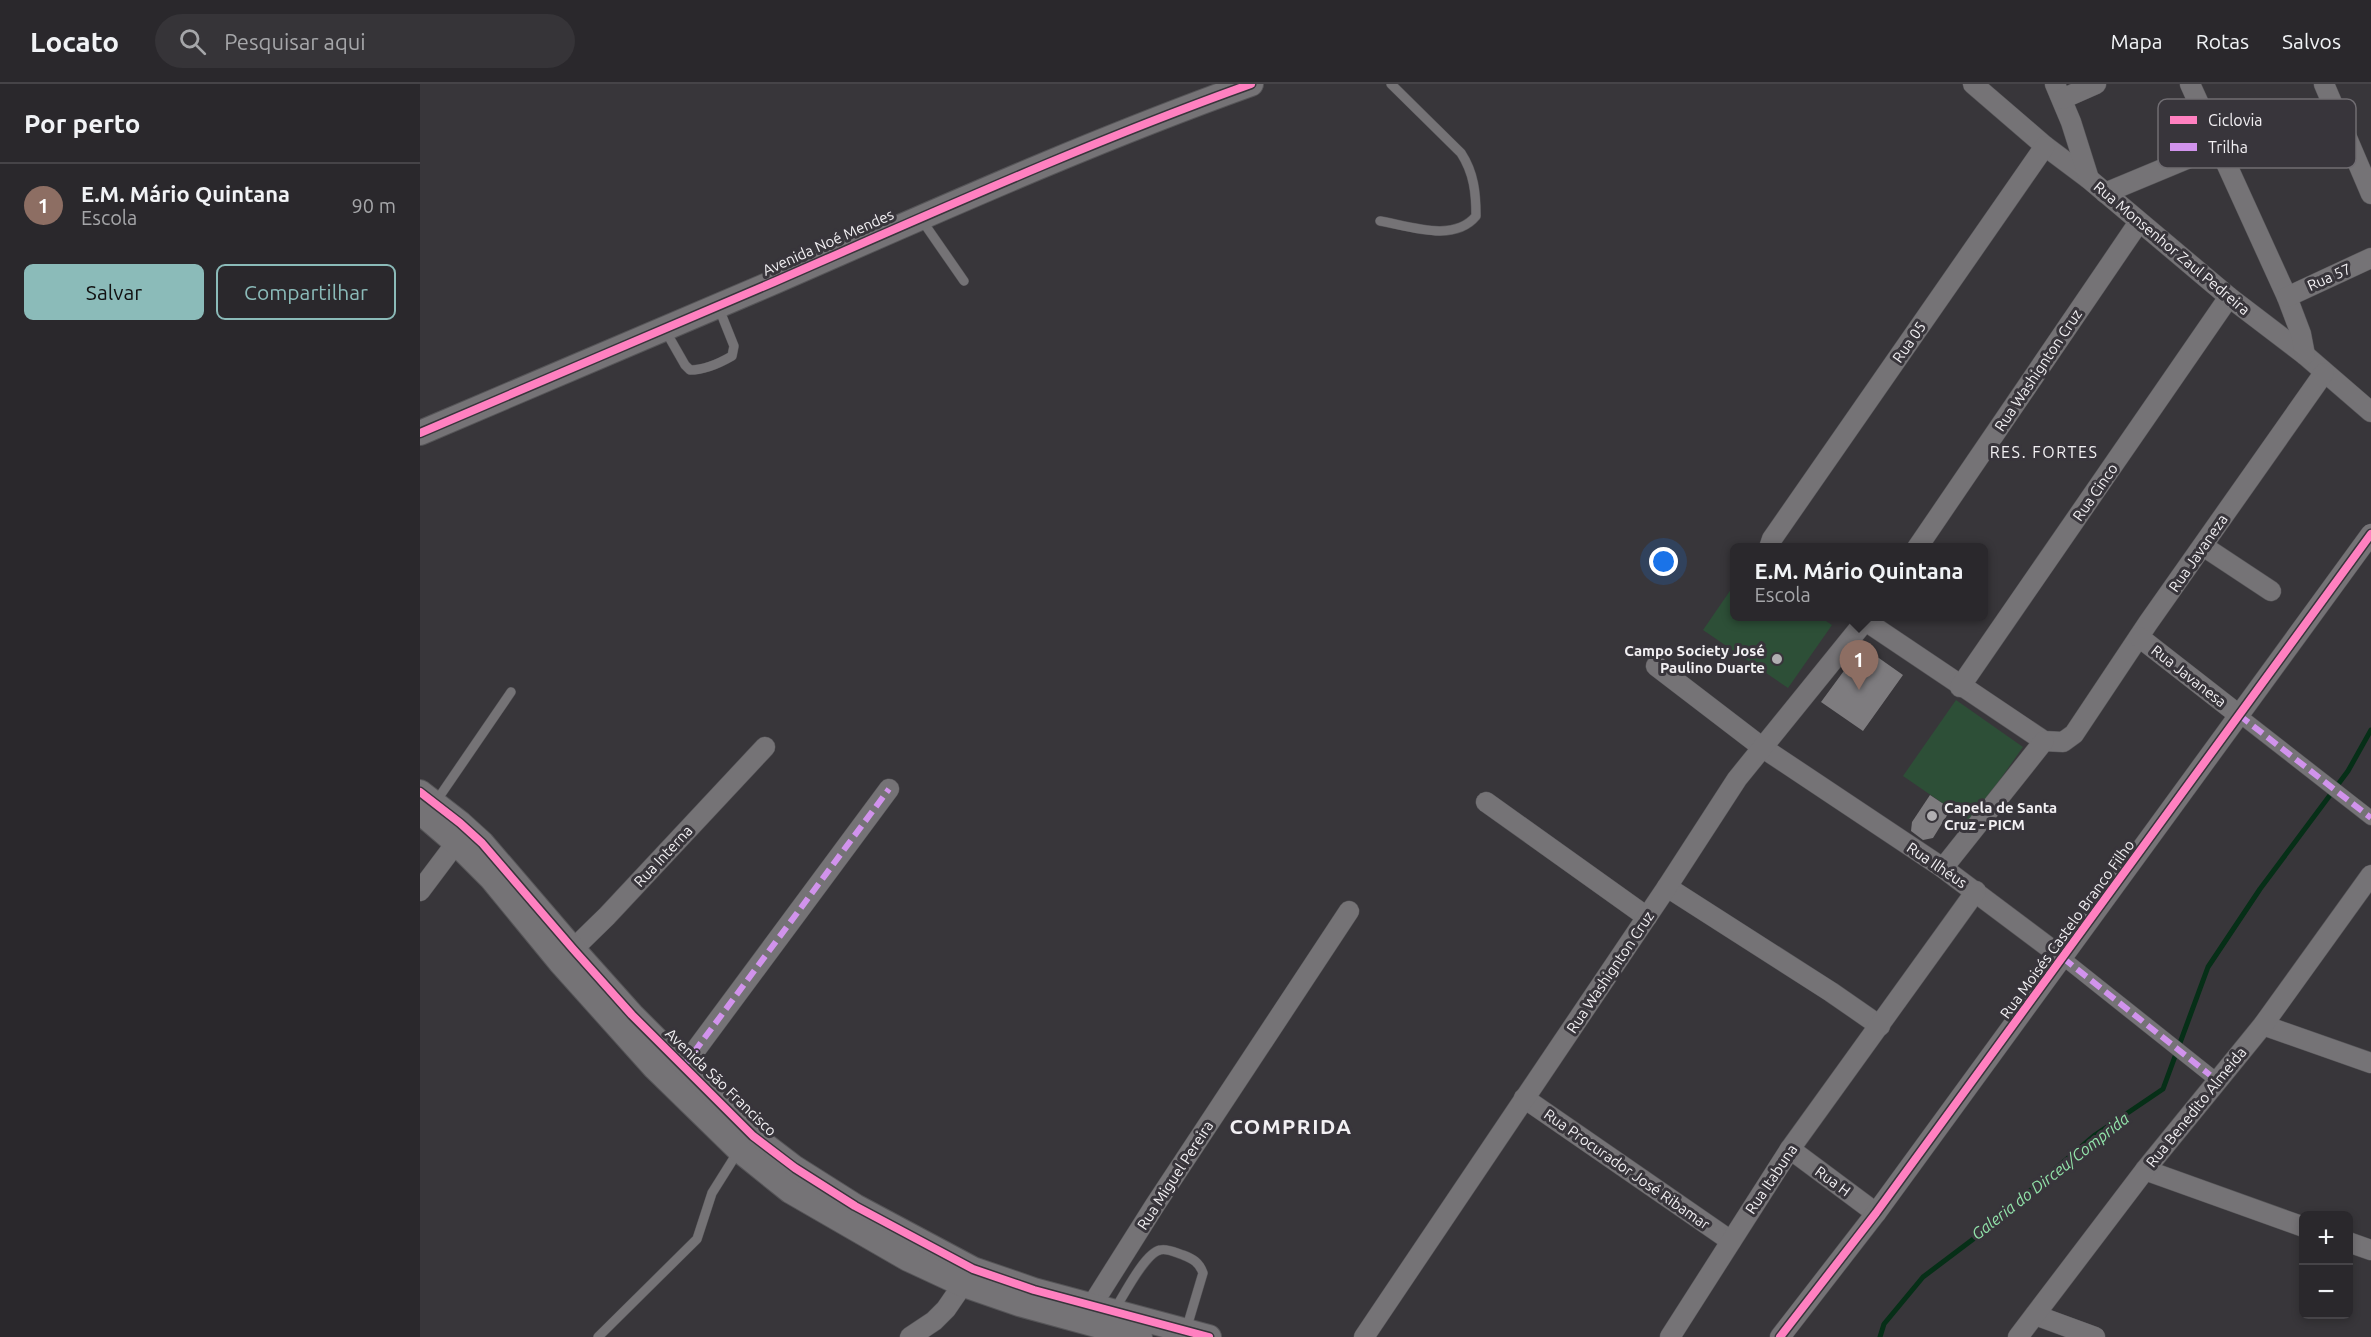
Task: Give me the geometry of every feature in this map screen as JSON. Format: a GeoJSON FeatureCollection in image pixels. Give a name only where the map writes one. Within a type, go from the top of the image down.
{"type":"FeatureCollection","features":[{"type":"Feature","properties":{"kind":"street","name":"Avenida Noé Mendes"},"geometry":{"type":"LineString","coordinates":[[420,434],[919,217],[1198,103],[1251,84]]}},
{"type":"Feature","properties":{"kind":"street","name":"Rua Monsenhor Zaul Pedreira"},"geometry":{"type":"LineString","coordinates":[[1973,84],[2045,146],[2088,178],[2229,297],[2305,355],[2371,412]]}},
{"type":"Feature","properties":{"kind":"street"},"geometry":{"type":"LineString","coordinates":[[2088,178],[2059,92],[2096,84]]}},
{"type":"Feature","properties":{"kind":"street"},"geometry":{"type":"LineString","coordinates":[[2190,84],[2197,99]]}},
{"type":"Feature","properties":{"kind":"street"},"geometry":{"type":"LineString","coordinates":[[2324,84],[2330,99]]}},
{"type":"Feature","properties":{"kind":"street","name":"Rua 05"},"geometry":{"type":"LineString","coordinates":[[1770,543],[2045,146]]}},
{"type":"Feature","properties":{"kind":"street"},"geometry":{"type":"LineString","coordinates":[[2356,159],[2371,194]]}},
{"type":"Feature","properties":{"kind":"street"},"geometry":{"type":"LineString","coordinates":[[2105,193],[2165,168]]}},
{"type":"Feature","properties":{"kind":"street"},"geometry":{"type":"LineString","coordinates":[[2228,168],[2287,297],[2301,334],[2305,355]]}},
{"type":"Feature","properties":{"kind":"street","name":"Rua Washignton Cruz"},"geometry":{"type":"LineString","coordinates":[[1920,543],[2139,222]]}},
{"type":"Feature","properties":{"kind":"street","name":"Rua 57"},"geometry":{"type":"LineString","coordinates":[[2287,297],[2371,258]]}},
{"type":"Feature","properties":{"kind":"street","name":"Rua Cinco"},"geometry":{"type":"LineString","coordinates":[[1960,687],[2229,297]]}},
{"type":"Feature","properties":{"kind":"street","name":"Rua Javaneza"},"geometry":{"type":"LineString","coordinates":[[2044,741],[2063,742],[2074,734],[2324,372]]}},
{"type":"Feature","properties":{"kind":"street","name":"Rua Moisés Castelo Branco Filho"},"geometry":{"type":"LineString","coordinates":[[1780,1337],[1876,1213],[2371,534]]}},
{"type":"Feature","properties":{"kind":"street"},"geometry":{"type":"LineString","coordinates":[[2203,546],[2271,591]]}},
{"type":"Feature","properties":{"kind":"street","name":"Rua Washignton Cruz"},"geometry":{"type":"LineString","coordinates":[[1364,1337],[1647,918],[1737,779],[1862,621]]}},
{"type":"Feature","properties":{"kind":"street"},"geometry":{"type":"LineString","coordinates":[[1868,621],[1960,687],[2044,741],[1943,868]]}},
{"type":"Feature","properties":{"kind":"street","name":"Rua Javanesa"},"geometry":{"type":"LineString","coordinates":[[2139,637],[2239,715]]}},
{"type":"Feature","properties":{"kind":"street","name":"Rua Ilhéus"},"geometry":{"type":"LineString","coordinates":[[1656,666],[1763,748],[1976,891],[2210,1075]]}},
{"type":"Feature","properties":{"kind":"street"},"geometry":{"type":"LineString","coordinates":[[2239,715],[2371,818]]}},
{"type":"Feature","properties":{"kind":"street","name":"Rua Interna"},"geometry":{"type":"LineString","coordinates":[[566,956],[607,916],[765,747]]}},
{"type":"Feature","properties":{"kind":"street"},"geometry":{"type":"LineString","coordinates":[[683,1067],[889,789]]}},
{"type":"Feature","properties":{"kind":"street","name":"Avenida São Francisco"},"geometry":{"type":"LineString","coordinates":[[423,799],[456,843],[566,956],[683,1067],[746,1143]]}},
{"type":"Feature","properties":{"kind":"street","name":"Avenida São Francisco"},"geometry":{"type":"LineString","coordinates":[[423,799],[483,843],[566,956],[655,1068],[746,1143],[795,1168],[969,1277],[1034,1290],[1096,1312],[1198,1335]]}},
{"type":"Feature","properties":{"kind":"street"},"geometry":{"type":"LineString","coordinates":[[1486,802],[1647,918]]}},
{"type":"Feature","properties":{"kind":"street"},"geometry":{"type":"LineString","coordinates":[[420,891],[456,843]]}},
{"type":"Feature","properties":{"kind":"street","name":"Rua Benedito Almeida"},"geometry":{"type":"LineString","coordinates":[[2018,1337],[2145,1170],[2263,1025],[2369,883]]}},
{"type":"Feature","properties":{"kind":"street"},"geometry":{"type":"LineString","coordinates":[[1667,887],[1880,1026]]}},
{"type":"Feature","properties":{"kind":"street","name":"Rua Itabuna"},"geometry":{"type":"LineString","coordinates":[[1670,1337],[1790,1149],[1976,891]]}},
{"type":"Feature","properties":{"kind":"street","name":"Rua Miguel Pereira"},"geometry":{"type":"LineString","coordinates":[[1096,1312],[1349,911]]}},
{"type":"Feature","properties":{"kind":"street"},"geometry":{"type":"LineString","coordinates":[[2263,1025],[2371,1063]]}},
{"type":"Feature","properties":{"kind":"street","name":"Rua Procurador José Ribamar"},"geometry":{"type":"LineString","coordinates":[[1524,1098],[1731,1241]]}},
{"type":"Feature","properties":{"kind":"street","name":"Rua H"},"geometry":{"type":"LineString","coordinates":[[1790,1149],[1876,1213]]}},
{"type":"Feature","properties":{"kind":"street"},"geometry":{"type":"LineString","coordinates":[[2145,1170],[2299,1225]]}},
{"type":"Feature","properties":{"kind":"street"},"geometry":{"type":"LineString","coordinates":[[2353,1243],[2371,1250]]}},
{"type":"Feature","properties":{"kind":"street"},"geometry":{"type":"LineString","coordinates":[[910,1337],[934,1321],[969,1277]]}},
{"type":"Feature","properties":{"kind":"street","name":"Avenida São Francisco"},"geometry":{"type":"LineString","coordinates":[[1096,1312],[1140,1337]]}},
{"type":"Feature","properties":{"kind":"street"},"geometry":{"type":"LineString","coordinates":[[2035,1315],[2095,1337]]}},
{"type":"Feature","properties":{"kind":"lane"},"geometry":{"type":"LineString","coordinates":[[1380,221],[1448,231],[1469,226],[1476,216],[1473,177],[1469,165],[1461,153],[1391,84]]}},
{"type":"Feature","properties":{"kind":"lane"},"geometry":{"type":"LineString","coordinates":[[919,217],[964,281]]}},
{"type":"Feature","properties":{"kind":"lane"},"geometry":{"type":"LineString","coordinates":[[664,328],[690,370],[697,370],[725,360],[732,356],[734,346],[718,305]]}},
{"type":"Feature","properties":{"kind":"lane"},"geometry":{"type":"LineString","coordinates":[[423,799],[511,692]]}},
{"type":"Feature","properties":{"kind":"lane"},"geometry":{"type":"LineString","coordinates":[[598,1337],[697,1239],[712,1193],[746,1143]]}},
{"type":"Feature","properties":{"kind":"lane"},"geometry":{"type":"LineString","coordinates":[[1096,1312],[1149,1256],[1159,1250],[1169,1250],[1195,1260],[1203,1273],[1198,1335]]}},
{"type":"Feature","properties":{"kind":"green space","name":"Campo Society José Paulino Duarte"},"geometry":{"type":"Polygon","coordinates":[[[1730,591],[1730,621],[1826,621],[1832,625],[1788,688],[1703,630],[1730,591]]]}},
{"type":"Feature","properties":{"kind":"green space"},"geometry":{"type":"Polygon","coordinates":[[[1956,700],[2023,747],[1970,822],[1903,776],[1956,700]]]}},
{"type":"Feature","properties":{"kind":"building"},"geometry":{"type":"Polygon","coordinates":[[[1859,644],[1903,675],[1863,731],[1821,702],[1846,668],[1843,666],[1859,644]]]}},
{"type":"Feature","properties":{"kind":"building","name":"Capela de Santa Cruz - PICM"},"geometry":{"type":"Polygon","coordinates":[[[1930,795],[1951,809],[1933,838],[1923,840],[1911,831],[1912,822],[1930,795]]]}},
{"type":"Feature","properties":{"kind":"waterway","name":"Galeria do Dirceu/Comprida"},"geometry":{"type":"LineString","coordinates":[[1880,1337],[1884,1324],[1923,1277],[1976,1237],[2095,1135],[2163,1089],[2208,967],[2260,889],[2348,771],[2371,730]]}},
{"type":"Feature","properties":{"kind":"marked path"},"geometry":{"type":"LineString","coordinates":[[2239,715],[2371,818]]}},
{"type":"Feature","properties":{"kind":"marked path"},"geometry":{"type":"LineString","coordinates":[[683,1067],[889,789]]}},
{"type":"Feature","properties":{"kind":"marked path"},"geometry":{"type":"LineString","coordinates":[[2063,958],[2210,1075]]}},
{"type":"Feature","properties":{"kind":"cycle path"},"geometry":{"type":"LineString","coordinates":[[420,433],[1011,179],[1190,106],[1251,84]]}},
{"type":"Feature","properties":{"kind":"cycle path"},"geometry":{"type":"LineString","coordinates":[[1780,1337],[1876,1213],[2371,534]]}},
{"type":"Feature","properties":{"kind":"cycle path"},"geometry":{"type":"LineString","coordinates":[[420,792],[482,843],[632,1015],[753,1136],[795,1168],[855,1206],[973,1269],[1034,1290],[1209,1337]]}},
{"type":"Feature","properties":{"kind":"place","name":"Campo Society José Paulino Duarte"},"geometry":{"type":"Point","coordinates":[1777,659]}},
{"type":"Feature","properties":{"kind":"place","name":"E.M. Mário Quintana"},"geometry":{"type":"Point","coordinates":[1859,690]}},
{"type":"Feature","properties":{"kind":"place","name":"Capela de Santa Cruz - PICM"},"geometry":{"type":"Point","coordinates":[1932,816]}},
{"type":"Feature","properties":{"kind":"district","name":"RES. FORTES"},"geometry":{"type":"Point","coordinates":[2044,452]}},
{"type":"Feature","properties":{"kind":"district","name":"COMPRIDA"},"geometry":{"type":"Point","coordinates":[1291,1126]}}]}
